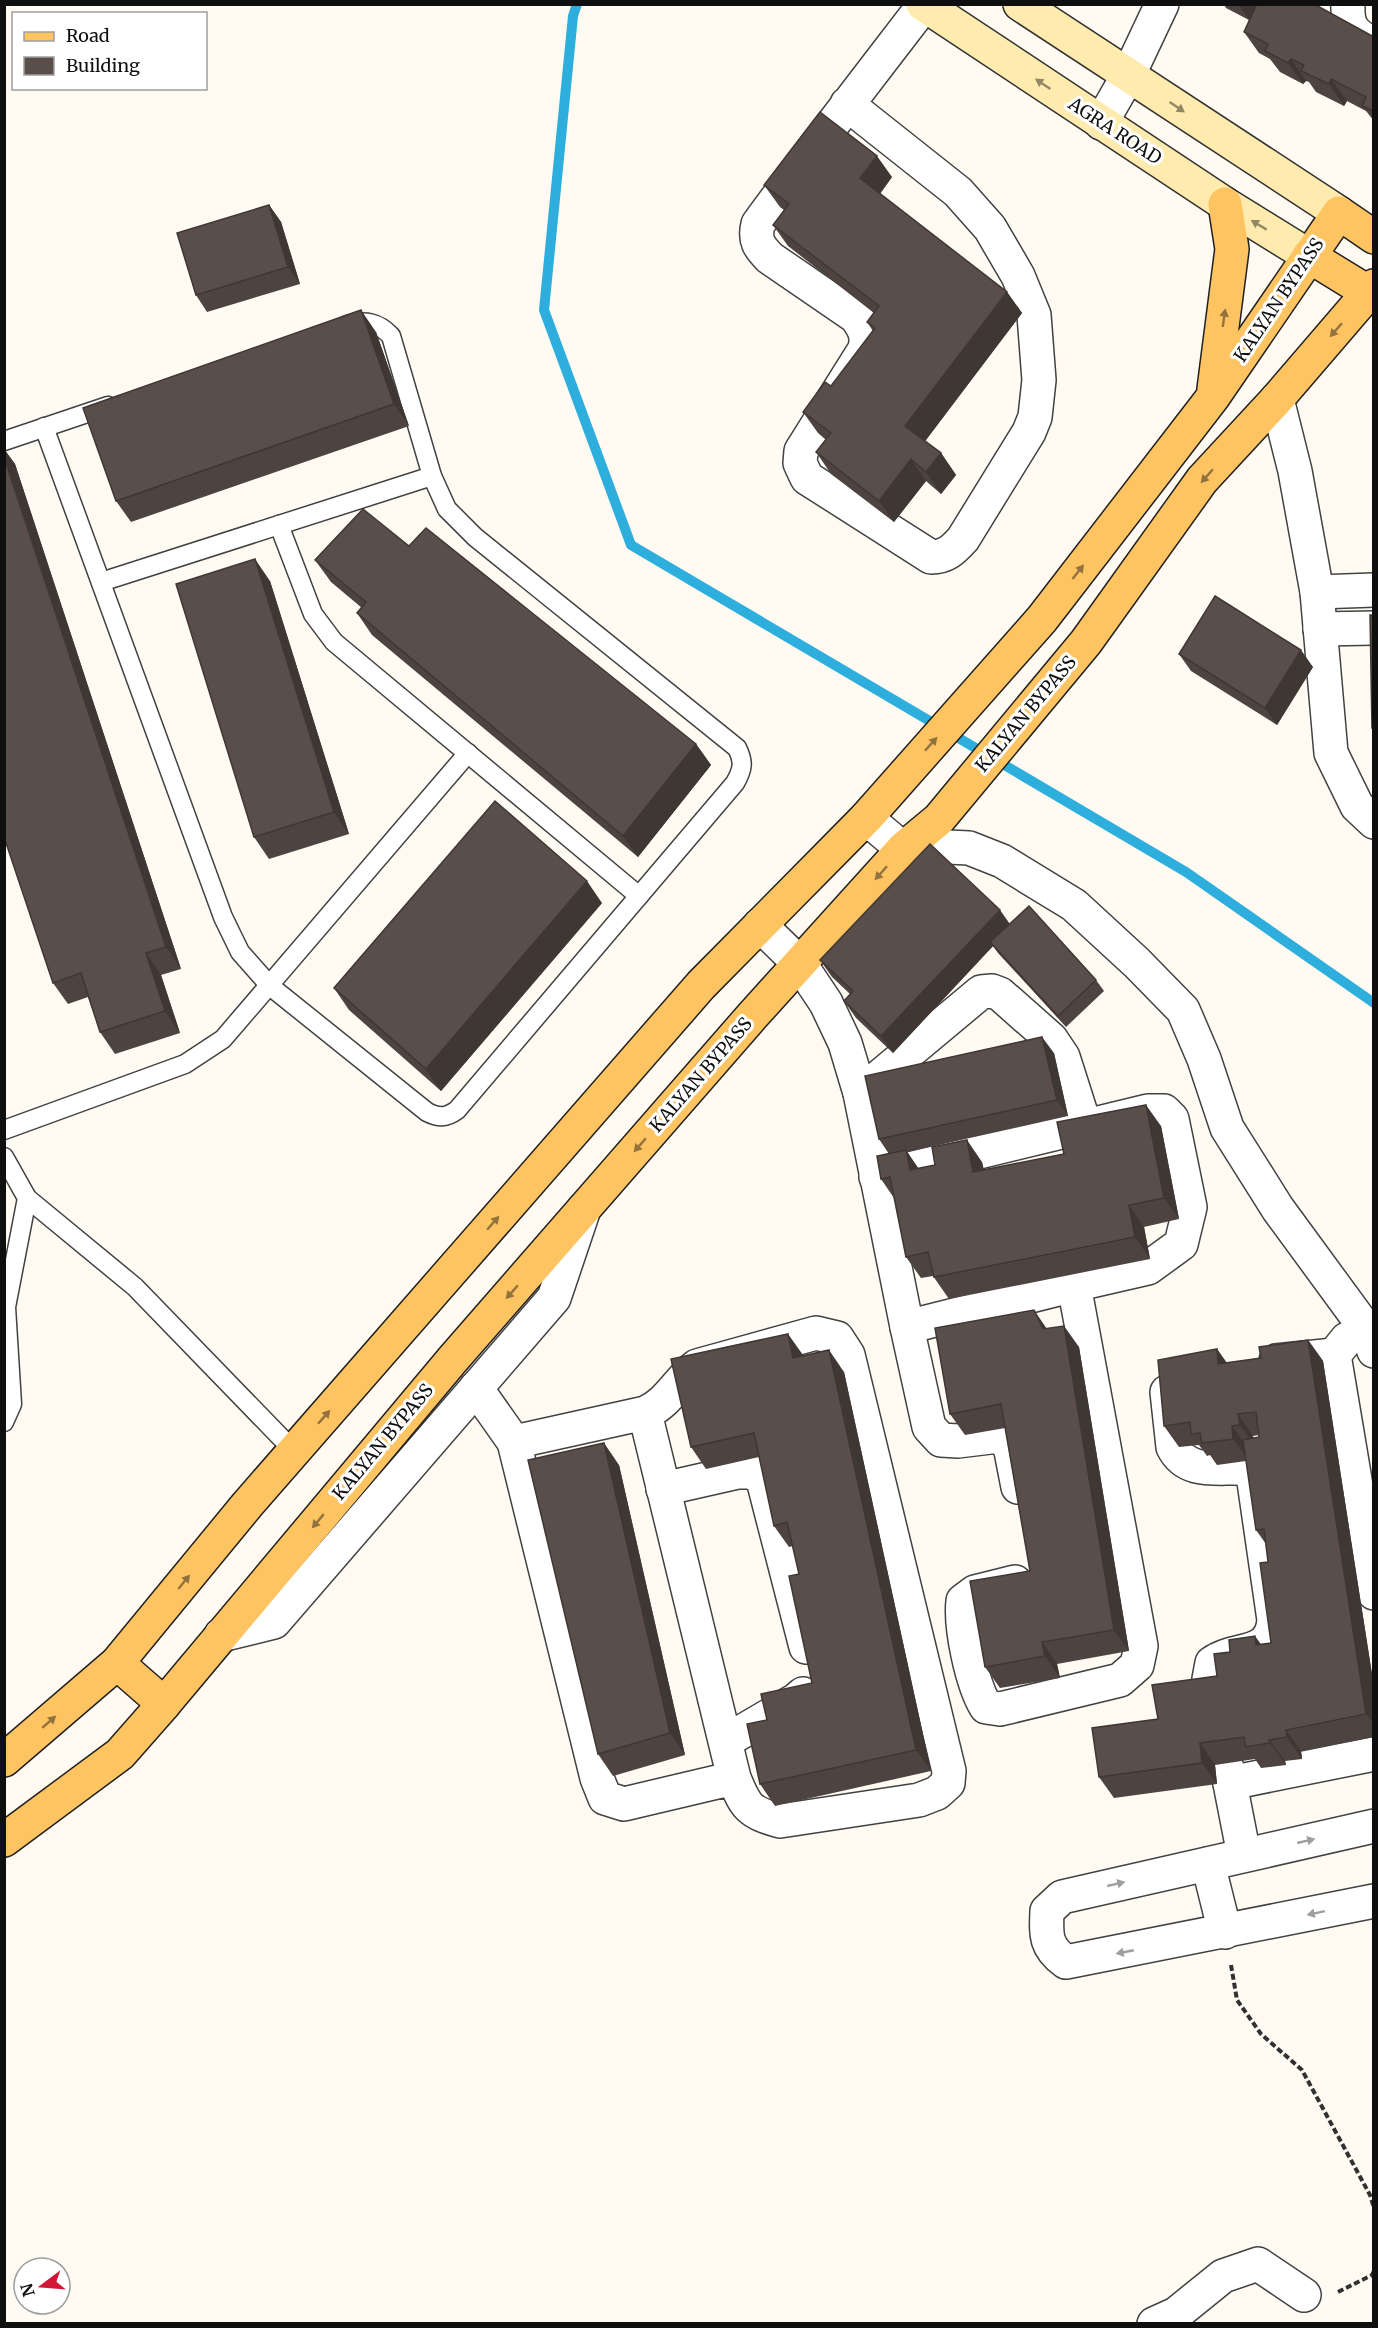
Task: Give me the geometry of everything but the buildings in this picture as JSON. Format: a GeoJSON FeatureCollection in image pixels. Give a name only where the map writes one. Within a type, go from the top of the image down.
{"type":"FeatureCollection","features":[{"type":"Feature","properties":{"kind":"main road"},"geometry":{"type":"LineString","coordinates":[[1020,4],[1374,237]]}},
{"type":"Feature","properties":{"kind":"main road","name":"AGRA ROAD"},"geometry":{"type":"LineString","coordinates":[[923,5],[1225,204],[1309,256]]}},
{"type":"Feature","properties":{"kind":"main road"},"geometry":{"type":"LineString","coordinates":[[1213,397],[1232,249],[1225,204]]}},
{"type":"Feature","properties":{"kind":"main road","name":"KALYAN BYPASS"},"geometry":{"type":"LineString","coordinates":[[4,1760],[117,1663],[294,1451],[701,985],[866,818],[1042,619],[1213,397],[1339,213]]}},
{"type":"Feature","properties":{"kind":"main road"},"geometry":{"type":"LineString","coordinates":[[1309,256],[1372,292]]}},
{"type":"Feature","properties":{"kind":"main road","name":"KALYAN BYPASS"},"geometry":{"type":"LineString","coordinates":[[4,1840],[120,1754],[453,1359],[584,1209],[903,849],[939,819],[1086,642],[1203,480],[1372,292]]}},
{"type":"Feature","properties":{"kind":"main road"},"geometry":{"type":"LineString","coordinates":[[117,1663],[164,1704]]}},
{"type":"Feature","properties":{"kind":"street"},"geometry":{"type":"LineString","coordinates":[[1101,123],[1129,74],[1162,4]]}},
{"type":"Feature","properties":{"kind":"street"},"geometry":{"type":"LineString","coordinates":[[1347,4],[1347,20],[1351,28],[1359,37],[1374,45]]}},
{"type":"Feature","properties":{"kind":"street"},"geometry":{"type":"LineString","coordinates":[[847,105],[958,192],[990,228],[1018,276],[1034,315],[1039,380],[1035,417],[1029,432],[963,539],[952,551],[942,557],[931,557],[807,478],[800,463],[801,451],[865,349],[867,339],[864,327],[856,317],[770,258],[759,247],[756,234],[758,224],[847,105],[923,5]]}},
{"type":"Feature","properties":{"kind":"street"},"geometry":{"type":"LineString","coordinates":[[1277,399],[1295,471],[1317,592],[1331,753],[1357,806],[1374,822]]}},
{"type":"Feature","properties":{"kind":"street"},"geometry":{"type":"LineString","coordinates":[[1317,592],[1374,590]]}},
{"type":"Feature","properties":{"kind":"street"},"geometry":{"type":"LineString","coordinates":[[1320,629],[1374,628]]}},
{"type":"Feature","properties":{"kind":"street"},"geometry":{"type":"LineString","coordinates":[[866,818],[903,849],[969,848],[1002,861],[1074,905],[1137,963],[1183,1010],[1204,1059],[1227,1128],[1278,1209],[1366,1329],[1374,1351]]}},
{"type":"Feature","properties":{"kind":"street"},"geometry":{"type":"LineString","coordinates":[[760,925],[800,964],[826,1003],[845,1043],[860,1093],[929,1427],[941,1440],[958,1441],[999,1436],[1010,1446],[1024,1514]]}},
{"type":"Feature","properties":{"kind":"street"},"geometry":{"type":"LineString","coordinates":[[860,1093],[981,992],[992,991],[1000,994],[1051,1039],[1063,1057],[1085,1126]]}},
{"type":"Feature","properties":{"kind":"street"},"geometry":{"type":"LineString","coordinates":[[876,1177],[1148,1111],[1164,1111],[1172,1119],[1190,1207],[1181,1244],[1148,1268],[907,1327]]}},
{"type":"Feature","properties":{"kind":"street"},"geometry":{"type":"LineString","coordinates":[[221,1635],[274,1622],[554,1298],[584,1209]]}},
{"type":"Feature","properties":{"kind":"street"},"geometry":{"type":"LineString","coordinates":[[1033,1558],[1029,1575],[1018,1581],[975,1592],[963,1601],[961,1616],[977,1692],[986,1707],[1000,1709],[1120,1680],[1137,1665],[1141,1646],[1074,1285]]}},
{"type":"Feature","properties":{"kind":"street"},"geometry":{"type":"LineString","coordinates":[[1360,1320],[1334,1355],[1374,1593]]}},
{"type":"Feature","properties":{"kind":"street"},"geometry":{"type":"LineString","coordinates":[[514,1442],[656,1409],[683,1376],[697,1366],[816,1333],[837,1338],[848,1355],[949,1771],[948,1784],[937,1793],[919,1800],[780,1821],[761,1815],[744,1803],[724,1781],[635,1415]]}},
{"type":"Feature","properties":{"kind":"street"},"geometry":{"type":"LineString","coordinates":[[1251,1364],[1334,1355]]}},
{"type":"Feature","properties":{"kind":"street"},"geometry":{"type":"LineString","coordinates":[[1191,1370],[1170,1374],[1166,1381],[1173,1447],[1177,1455],[1183,1459],[1208,1469],[1249,1469],[1253,1475],[1274,1620],[1273,1633],[1264,1645],[1222,1655],[1212,1663],[1209,1679],[1213,1697]]}},
{"type":"Feature","properties":{"kind":"street"},"geometry":{"type":"LineString","coordinates":[[476,1389],[514,1442],[597,1778],[605,1798],[624,1804],[724,1781]]}},
{"type":"Feature","properties":{"kind":"street"},"geometry":{"type":"LineString","coordinates":[[635,1415],[663,1489],[726,1742],[724,1781]]}},
{"type":"Feature","properties":{"kind":"street"},"geometry":{"type":"LineString","coordinates":[[663,1489],[738,1472],[753,1472],[763,1480],[811,1667],[813,1685],[796,1700],[726,1742]]}},
{"type":"Feature","properties":{"kind":"street"},"geometry":{"type":"LineString","coordinates":[[1244,1855],[1228,1775],[1374,1754]]}},
{"type":"Feature","properties":{"kind":"street"},"geometry":{"type":"LineString","coordinates":[[1374,1826],[1062,1897],[1047,1911],[1048,1942],[1054,1953],[1066,1962],[1374,1901]]}},
{"type":"Feature","properties":{"kind":"street"},"geometry":{"type":"LineString","coordinates":[[1208,1864],[1225,1932]]}},
{"type":"Feature","properties":{"kind":"street"},"geometry":{"type":"LineString","coordinates":[[1154,2324],[1176,2314],[1222,2276],[1258,2264],[1304,2295]]}},
{"type":"Feature","properties":{"kind":"lane"},"geometry":{"type":"LineString","coordinates":[[44,427],[224,916],[240,952],[270,986],[427,1112],[438,1117],[449,1116],[735,783],[742,770],[742,759],[737,748],[475,537],[447,509],[432,476],[391,336],[382,326],[363,321],[334,329]]}},
{"type":"Feature","properties":{"kind":"lane"},"geometry":{"type":"LineString","coordinates":[[4,441],[122,401]]}},
{"type":"Feature","properties":{"kind":"lane"},"geometry":{"type":"LineString","coordinates":[[101,582],[432,476]]}},
{"type":"Feature","properties":{"kind":"lane"},"geometry":{"type":"LineString","coordinates":[[279,525],[313,614],[334,642],[639,896]]}},
{"type":"Feature","properties":{"kind":"lane"},"geometry":{"type":"LineString","coordinates":[[4,1130],[185,1064],[223,1040],[468,753]]}},
{"type":"Feature","properties":{"kind":"lane"},"geometry":{"type":"LineString","coordinates":[[4,1157],[27,1198],[135,1287],[294,1451]]}},
{"type":"Feature","properties":{"kind":"lane"},"geometry":{"type":"LineString","coordinates":[[4,1422],[12,1404],[5,1307],[27,1198]]}},
{"type":"Feature","properties":{"kind":"path"},"geometry":{"type":"LineString","coordinates":[[1225,1932],[1237,2000],[1261,2034],[1302,2070],[1370,2195],[1374,2208]]}},
{"type":"Feature","properties":{"kind":"waterway"},"geometry":{"type":"LineString","coordinates":[[577,4],[573,16],[544,310],[631,545],[1186,872],[1374,1003]]}}]}
